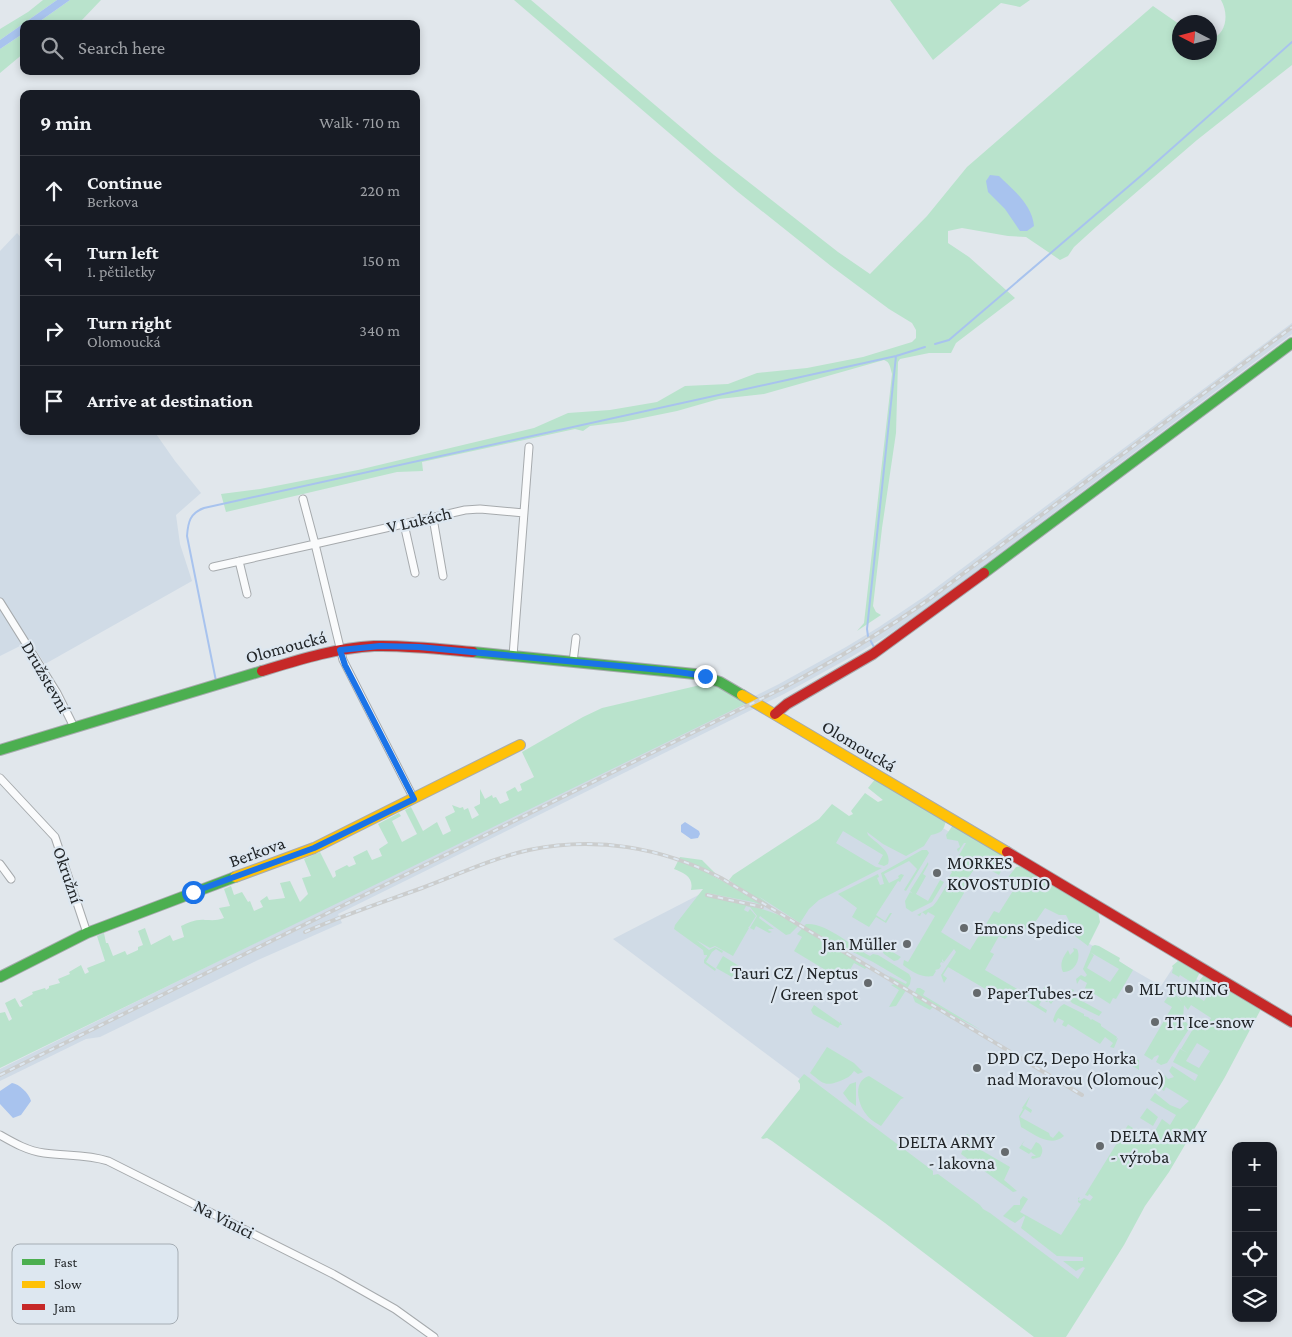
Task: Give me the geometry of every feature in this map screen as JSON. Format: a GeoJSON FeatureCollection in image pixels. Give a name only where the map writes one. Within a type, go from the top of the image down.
{"type":"FeatureCollection","features":[{"type":"Feature","properties":{"kind":"street"},"geometry":{"type":"LineString","coordinates":[[775,714],[787,704],[876,652],[1292,343]]}},
{"type":"Feature","properties":{"kind":"street"},"geometry":{"type":"LineString","coordinates":[[513,656],[529,447]]}},
{"type":"Feature","properties":{"kind":"street"},"geometry":{"type":"LineString","coordinates":[[303,499],[345,665],[414,799]]}},
{"type":"Feature","properties":{"kind":"street","name":"V Lukách"},"geometry":{"type":"LineString","coordinates":[[213,566],[471,509],[524,513]]}},
{"type":"Feature","properties":{"kind":"street"},"geometry":{"type":"LineString","coordinates":[[433,518],[442,576]]}},
{"type":"Feature","properties":{"kind":"street"},"geometry":{"type":"LineString","coordinates":[[404,524],[415,574]]}},
{"type":"Feature","properties":{"kind":"street"},"geometry":{"type":"LineString","coordinates":[[239,561],[247,594]]}},
{"type":"Feature","properties":{"kind":"street","name":"Družstevní"},"geometry":{"type":"LineString","coordinates":[[0,602],[58,693],[74,727]]}},
{"type":"Feature","properties":{"kind":"street"},"geometry":{"type":"LineString","coordinates":[[573,662],[576,638]]}},
{"type":"Feature","properties":{"kind":"street","name":"Olomoucká"},"geometry":{"type":"LineString","coordinates":[[0,750],[327,652],[365,647],[397,646],[686,672],[705,676],[720,682],[1292,1022]]}},
{"type":"Feature","properties":{"kind":"street","name":"Berkova"},"geometry":{"type":"LineString","coordinates":[[0,977],[87,933],[314,848],[520,745]]}},
{"type":"Feature","properties":{"kind":"street","name":"Okružní"},"geometry":{"type":"LineString","coordinates":[[0,778],[54,837],[87,933]]}},
{"type":"Feature","properties":{"kind":"street"},"geometry":{"type":"LineString","coordinates":[[0,864],[11,879]]}},
{"type":"Feature","properties":{"kind":"street","name":"Na Vinici"},"geometry":{"type":"LineString","coordinates":[[0,1135],[44,1153],[94,1157],[108,1161],[332,1274],[395,1309],[434,1337]]}},
{"type":"Feature","properties":{"kind":"shaded area"},"geometry":{"type":"Polygon","coordinates":[[[17,233],[20,236],[20,435],[157,435],[201,493],[176,515],[180,544],[192,581],[45,664],[30,641],[0,656],[0,251],[17,233]]]}},
{"type":"Feature","properties":{"kind":"shaded area"},"geometry":{"type":"Polygon","coordinates":[[[1292,323],[1292,334],[931,605],[885,637],[851,657],[784,694],[338,914],[342,923],[258,960],[100,1037],[86,1039],[0,1081],[0,1069],[779,684],[846,647],[925,596],[1292,323]]]}},
{"type":"Feature","properties":{"kind":"shaded area"},"geometry":{"type":"Polygon","coordinates":[[[890,796],[1090,917],[1078,937],[1123,964],[1161,986],[1174,966],[1256,1014],[1088,1295],[613,939],[716,886],[729,892],[890,796]]]}},
{"type":"Feature","properties":{"kind":"green space"},"geometry":{"type":"Polygon","coordinates":[[[43,0],[57,0],[28,20],[20,20],[20,26],[0,40],[0,29],[28,12],[43,0]]]}},
{"type":"Feature","properties":{"kind":"green space"},"geometry":{"type":"Polygon","coordinates":[[[70,0],[101,0],[82,20],[42,20],[70,0]]]}},
{"type":"Feature","properties":{"kind":"green space"},"geometry":{"type":"Polygon","coordinates":[[[514,0],[531,0],[714,155],[838,252],[870,274],[927,216],[967,167],[1153,6],[1172,19],[1172,60],[1217,60],[1217,36],[1223,28],[1226,17],[1221,0],[1292,0],[1292,65],[1197,140],[1096,227],[1074,247],[1068,256],[1060,260],[1026,237],[1008,236],[962,228],[948,231],[948,243],[969,257],[1015,298],[956,343],[951,353],[929,353],[900,359],[898,362],[896,433],[873,606],[876,612],[881,615],[857,631],[864,623],[892,374],[889,363],[884,360],[764,394],[719,399],[677,411],[623,422],[590,426],[583,431],[575,429],[422,462],[423,471],[397,472],[226,512],[221,494],[260,489],[358,470],[534,428],[568,413],[610,410],[657,402],[685,386],[728,384],[757,373],[807,368],[863,357],[912,342],[916,338],[916,330],[912,323],[889,309],[831,266],[738,192],[514,0]]]}},
{"type":"Feature","properties":{"kind":"green space"},"geometry":{"type":"Polygon","coordinates":[[[890,0],[1030,0],[1020,7],[1001,3],[933,60],[890,0]]]}},
{"type":"Feature","properties":{"kind":"green space"},"geometry":{"type":"Polygon","coordinates":[[[20,36],[20,56],[0,73],[0,49],[20,36]]]}},
{"type":"Feature","properties":{"kind":"green space"},"geometry":{"type":"Polygon","coordinates":[[[709,683],[747,703],[0,1068],[0,1013],[5,1012],[9,1021],[12,1019],[5,1003],[15,998],[20,1007],[23,1006],[20,1001],[33,994],[32,992],[45,988],[46,990],[49,986],[60,983],[58,979],[70,974],[69,972],[81,965],[85,974],[89,972],[87,968],[105,961],[97,936],[104,933],[106,943],[108,943],[113,956],[125,951],[127,955],[138,950],[138,947],[143,945],[138,931],[145,928],[151,945],[170,935],[173,941],[184,937],[181,926],[195,921],[224,918],[219,908],[230,906],[224,889],[231,886],[234,895],[242,892],[248,902],[250,901],[254,911],[263,907],[260,901],[267,896],[269,900],[285,898],[280,883],[290,881],[300,902],[308,894],[302,878],[311,876],[304,859],[320,852],[333,878],[336,876],[335,871],[347,865],[349,867],[356,864],[353,857],[367,850],[372,860],[382,856],[379,849],[388,843],[378,824],[399,813],[401,816],[392,821],[402,842],[417,834],[405,810],[411,807],[423,831],[437,822],[443,835],[451,831],[445,817],[455,812],[452,805],[460,808],[463,807],[464,810],[468,808],[472,819],[479,815],[474,807],[480,804],[480,789],[485,799],[492,795],[493,798],[496,797],[500,804],[509,800],[506,792],[515,787],[518,792],[522,790],[520,784],[534,777],[522,752],[583,717],[602,708],[709,683]]]}},
{"type":"Feature","properties":{"kind":"green space"},"geometry":{"type":"Polygon","coordinates":[[[876,778],[946,820],[943,829],[931,835],[924,846],[906,856],[883,844],[867,832],[888,855],[888,864],[884,866],[878,864],[883,855],[843,831],[836,843],[876,867],[882,868],[819,900],[809,909],[800,923],[758,896],[770,905],[768,907],[753,902],[707,893],[706,896],[766,910],[799,925],[790,934],[786,935],[760,916],[759,918],[774,929],[769,929],[772,932],[769,933],[756,926],[754,930],[750,928],[757,916],[750,907],[746,906],[744,910],[748,912],[750,909],[756,916],[733,956],[715,946],[710,948],[696,940],[709,950],[715,947],[723,951],[722,953],[716,949],[706,962],[716,969],[715,971],[704,963],[707,955],[704,955],[703,950],[674,929],[675,925],[703,889],[691,890],[690,879],[685,874],[674,869],[680,857],[702,860],[715,873],[713,876],[732,886],[734,884],[729,880],[733,875],[819,819],[832,804],[849,816],[853,814],[851,811],[865,793],[878,802],[883,800],[868,788],[876,778]]]}},
{"type":"Feature","properties":{"kind":"green space"},"geometry":{"type":"Polygon","coordinates":[[[953,825],[1004,855],[1006,861],[999,875],[978,863],[965,883],[964,893],[941,932],[970,950],[994,911],[999,913],[1016,886],[1006,880],[1016,867],[1023,866],[1098,911],[1100,922],[1088,946],[1075,936],[1076,923],[1070,923],[1066,915],[1059,915],[1045,908],[1031,928],[1014,932],[1005,939],[999,936],[990,952],[994,954],[985,970],[1036,1000],[1046,985],[1059,993],[1051,1004],[1049,1000],[1047,1002],[1042,1000],[1039,1005],[1047,1010],[1046,1013],[1005,988],[999,997],[948,967],[943,975],[947,978],[944,983],[941,975],[956,952],[954,949],[944,962],[942,959],[944,963],[941,962],[941,966],[935,970],[933,976],[917,974],[903,965],[904,960],[908,962],[935,916],[928,912],[926,915],[922,912],[933,906],[937,901],[951,878],[949,877],[952,872],[950,871],[966,843],[958,852],[957,849],[960,847],[958,841],[947,839],[946,835],[953,825]]]}},
{"type":"Feature","properties":{"kind":"green space"},"geometry":{"type":"Polygon","coordinates":[[[922,850],[927,850],[929,853],[906,891],[904,890],[917,869],[909,861],[884,874],[889,883],[899,878],[898,876],[901,874],[904,875],[876,915],[885,921],[890,913],[892,913],[886,923],[876,917],[869,927],[852,917],[857,908],[838,894],[878,874],[879,877],[877,878],[880,885],[884,884],[881,873],[922,850]]]}},
{"type":"Feature","properties":{"kind":"green space"},"geometry":{"type":"Polygon","coordinates":[[[928,862],[923,874],[926,876],[916,894],[928,901],[940,880],[944,882],[932,902],[912,912],[906,908],[905,901],[910,892],[913,894],[910,891],[928,862]]]}},
{"type":"Feature","properties":{"kind":"green space"},"geometry":{"type":"Polygon","coordinates":[[[806,924],[814,924],[831,931],[870,956],[873,954],[878,955],[909,974],[911,978],[910,984],[896,1006],[889,1007],[899,990],[891,985],[896,984],[906,988],[889,978],[890,976],[906,984],[907,982],[873,962],[813,932],[815,936],[867,967],[865,969],[854,963],[844,980],[842,980],[794,951],[802,937],[797,934],[806,924]]]}},
{"type":"Feature","properties":{"kind":"green space"},"geometry":{"type":"Polygon","coordinates":[[[882,944],[893,947],[891,951],[901,957],[894,961],[884,954],[880,947],[882,944]]]}},
{"type":"Feature","properties":{"kind":"green space"},"geometry":{"type":"Polygon","coordinates":[[[1092,946],[1099,946],[1120,958],[1119,961],[1133,970],[1116,999],[1113,998],[1110,1004],[1085,988],[1087,983],[1080,979],[1077,984],[1076,979],[1081,975],[1085,977],[1087,975],[1083,969],[1092,946]],[[1090,952],[1094,955],[1087,968],[1110,982],[1119,969],[1090,952]]]}},
{"type":"Feature","properties":{"kind":"green space"},"geometry":{"type":"Polygon","coordinates":[[[1073,948],[1077,949],[1078,961],[1074,968],[1063,972],[1061,966],[1063,958],[1068,950],[1070,955],[1074,951],[1073,948]]]}},
{"type":"Feature","properties":{"kind":"green space"},"geometry":{"type":"Polygon","coordinates":[[[723,956],[739,966],[732,977],[716,968],[723,956]]]}},
{"type":"Feature","properties":{"kind":"green space"},"geometry":{"type":"Polygon","coordinates":[[[1178,961],[1200,972],[1194,984],[1180,975],[1179,977],[1172,973],[1172,966],[1178,961]]]}},
{"type":"Feature","properties":{"kind":"green space"},"geometry":{"type":"Polygon","coordinates":[[[1204,975],[1261,1009],[1225,1077],[1169,1172],[1145,1206],[1124,1245],[1066,1337],[1034,1337],[885,1223],[772,1141],[767,1138],[761,1138],[800,1089],[798,1081],[804,1074],[933,1171],[933,1175],[938,1174],[1078,1279],[1085,1268],[1083,1267],[1076,1271],[1063,1261],[1083,1261],[1083,1257],[1057,1256],[1021,1228],[1024,1216],[1015,1223],[1003,1216],[1014,1205],[1020,1205],[1020,1200],[1023,1196],[1028,1199],[1020,1212],[1061,1235],[1081,1204],[1078,1200],[1080,1201],[1084,1198],[1090,1201],[1093,1197],[1089,1194],[1088,1196],[1085,1195],[1128,1125],[1133,1128],[1131,1133],[1148,1143],[1162,1119],[1170,1125],[1176,1115],[1150,1100],[1155,1093],[1170,1105],[1180,1109],[1189,1101],[1166,1087],[1164,1091],[1158,1087],[1165,1075],[1168,1079],[1174,1077],[1169,1071],[1172,1066],[1195,1081],[1198,1075],[1173,1062],[1180,1049],[1188,1053],[1181,1049],[1193,1029],[1201,1024],[1206,1027],[1211,1018],[1191,1005],[1188,1010],[1184,1005],[1183,1019],[1188,1024],[1189,1029],[1167,1063],[1161,1065],[1156,1062],[1158,1055],[1152,1060],[1144,1055],[1172,1007],[1164,1002],[1172,991],[1182,1002],[1172,988],[1176,982],[1204,1001],[1209,993],[1196,985],[1204,975]],[[1197,1043],[1186,1061],[1199,1068],[1210,1051],[1197,1043]]]}},
{"type":"Feature","properties":{"kind":"green space"},"geometry":{"type":"Polygon","coordinates":[[[917,988],[925,991],[923,995],[981,1030],[956,1017],[951,1019],[933,1007],[930,1010],[915,1002],[913,997],[917,988]]]}},
{"type":"Feature","properties":{"kind":"green space"},"geometry":{"type":"Polygon","coordinates":[[[1071,989],[1074,990],[1071,995],[1102,1012],[1099,1016],[1072,1003],[1065,995],[1071,989]]]}},
{"type":"Feature","properties":{"kind":"green space"},"geometry":{"type":"Polygon","coordinates":[[[1064,1004],[1101,1024],[1101,1026],[1117,1037],[1114,1048],[1110,1047],[1113,1043],[1105,1037],[1100,1044],[1068,1024],[1066,1027],[1062,1025],[1064,1021],[1058,1018],[1055,1023],[1053,1020],[1056,1013],[1064,1004]]]}},
{"type":"Feature","properties":{"kind":"green space"},"geometry":{"type":"Polygon","coordinates":[[[814,1005],[840,1023],[840,1021],[842,1025],[838,1028],[813,1014],[811,1010],[814,1005]]]}},
{"type":"Feature","properties":{"kind":"green space"},"geometry":{"type":"Polygon","coordinates":[[[827,1047],[854,1063],[863,1072],[858,1074],[854,1071],[848,1077],[835,1083],[827,1084],[821,1082],[810,1073],[827,1047]]]}},
{"type":"Feature","properties":{"kind":"green space"},"geometry":{"type":"Polygon","coordinates":[[[1124,1052],[1139,1060],[1139,1070],[1121,1059],[1121,1054],[1124,1052]]]}},
{"type":"Feature","properties":{"kind":"green space"},"geometry":{"type":"Polygon","coordinates":[[[869,1076],[904,1098],[901,1099],[881,1126],[867,1116],[860,1104],[859,1087],[861,1082],[869,1076]]]}},
{"type":"Feature","properties":{"kind":"green space"},"geometry":{"type":"Polygon","coordinates":[[[856,1082],[856,1106],[843,1093],[850,1084],[856,1082]]]}},
{"type":"Feature","properties":{"kind":"green space"},"geometry":{"type":"Polygon","coordinates":[[[1030,1096],[1026,1106],[1032,1110],[1031,1113],[1025,1109],[1020,1117],[1049,1133],[1053,1138],[1059,1131],[1064,1136],[1053,1141],[1042,1139],[1021,1127],[1019,1116],[1030,1096]]]}},
{"type":"Feature","properties":{"kind":"green space"},"geometry":{"type":"Polygon","coordinates":[[[1147,1108],[1158,1117],[1153,1126],[1140,1118],[1147,1108]]]}},
{"type":"Feature","properties":{"kind":"green space"},"geometry":{"type":"Polygon","coordinates":[[[967,1134],[984,1144],[981,1150],[1010,1167],[1004,1180],[1017,1191],[1013,1192],[961,1154],[963,1141],[967,1134]]]}},
{"type":"Feature","properties":{"kind":"green space"},"geometry":{"type":"Polygon","coordinates":[[[1025,1140],[1022,1145],[1031,1150],[1036,1142],[1041,1146],[1040,1157],[1033,1159],[1031,1158],[1032,1156],[1036,1156],[1031,1152],[1029,1154],[1019,1148],[1025,1140]]]}},
{"type":"Feature","properties":{"kind":"water"},"geometry":{"type":"Polygon","coordinates":[[[57,0],[70,0],[42,20],[28,20],[57,0]]]}},
{"type":"Feature","properties":{"kind":"water"},"geometry":{"type":"Polygon","coordinates":[[[20,26],[20,36],[0,49],[0,40],[20,26]]]}},
{"type":"Feature","properties":{"kind":"water"},"geometry":{"type":"Polygon","coordinates":[[[990,175],[999,176],[1021,198],[1030,211],[1034,226],[1027,231],[1020,231],[1005,209],[988,192],[986,181],[990,175]]]}},
{"type":"Feature","properties":{"kind":"water"},"geometry":{"type":"Polygon","coordinates":[[[685,822],[699,831],[698,838],[691,839],[681,832],[681,825],[685,822]]]}},
{"type":"Feature","properties":{"kind":"water"},"geometry":{"type":"Polygon","coordinates":[[[12,1083],[23,1089],[31,1101],[21,1115],[13,1118],[0,1104],[0,1091],[12,1083]]]}},
{"type":"Feature","properties":{"kind":"waterway"},"geometry":{"type":"LineString","coordinates":[[935,344],[949,340],[1143,174],[1292,42]]}},
{"type":"Feature","properties":{"kind":"waterway"},"geometry":{"type":"LineString","coordinates":[[216,681],[187,536],[191,519],[199,510],[896,356],[925,347]]}},
{"type":"Feature","properties":{"kind":"waterway"},"geometry":{"type":"LineString","coordinates":[[875,649],[868,636],[867,629],[896,356]]}},
{"type":"Feature","properties":{"kind":"railway"},"geometry":{"type":"LineString","coordinates":[[0,1075],[781,689],[838,658],[928,600],[1292,327]]}},
{"type":"Feature","properties":{"kind":"railway"},"geometry":{"type":"LineString","coordinates":[[305,932],[348,914],[516,853],[578,844],[627,847],[651,852],[698,867],[721,878],[1082,1095]]}},
{"type":"Feature","properties":{"kind":"railway"},"geometry":{"type":"LineString","coordinates":[[707,895],[762,907]]}},
{"type":"Feature","properties":{"kind":"traffic: fast"},"geometry":{"type":"LineString","coordinates":[[984,573],[1292,343]]}},
{"type":"Feature","properties":{"kind":"traffic: fast"},"geometry":{"type":"LineString","coordinates":[[473,652],[695,674],[720,682],[742,695]]}},
{"type":"Feature","properties":{"kind":"traffic: fast"},"geometry":{"type":"LineString","coordinates":[[0,750],[262,671]]}},
{"type":"Feature","properties":{"kind":"traffic: fast"},"geometry":{"type":"LineString","coordinates":[[0,977],[87,933],[235,877]]}},
{"type":"Feature","properties":{"kind":"traffic: slow"},"geometry":{"type":"LineString","coordinates":[[742,695],[1007,852]]}},
{"type":"Feature","properties":{"kind":"traffic: slow"},"geometry":{"type":"LineString","coordinates":[[235,877],[314,848],[520,745]]}},
{"type":"Feature","properties":{"kind":"traffic: jam"},"geometry":{"type":"LineString","coordinates":[[775,714],[787,704],[873,654],[984,573]]}},
{"type":"Feature","properties":{"kind":"traffic: jam"},"geometry":{"type":"LineString","coordinates":[[262,671],[317,655],[359,647],[399,646],[473,652]]}},
{"type":"Feature","properties":{"kind":"traffic: jam"},"geometry":{"type":"LineString","coordinates":[[1007,852],[1292,1022]]}},
{"type":"Feature","properties":{"kind":"place","name":"MORKES KOVOSTUDIO"},"geometry":{"type":"Point","coordinates":[937,873]}},
{"type":"Feature","properties":{"kind":"place","name":"Emons Spedice"},"geometry":{"type":"Point","coordinates":[964,928]}},
{"type":"Feature","properties":{"kind":"place","name":"Jan Müller"},"geometry":{"type":"Point","coordinates":[907,944]}},
{"type":"Feature","properties":{"kind":"place","name":"Tauri CZ / Neptus / Green spot"},"geometry":{"type":"Point","coordinates":[868,983]}},
{"type":"Feature","properties":{"kind":"place","name":"ML TUNING"},"geometry":{"type":"Point","coordinates":[1129,989]}},
{"type":"Feature","properties":{"kind":"place","name":"PaperTubes-cz"},"geometry":{"type":"Point","coordinates":[977,993]}},
{"type":"Feature","properties":{"kind":"place","name":"TT Ice-snow"},"geometry":{"type":"Point","coordinates":[1155,1022]}},
{"type":"Feature","properties":{"kind":"place","name":"DPD CZ, Depo Horka nad Moravou (Olomouc)"},"geometry":{"type":"Point","coordinates":[977,1068]}},
{"type":"Feature","properties":{"kind":"place","name":"DELTA ARMY - výroba"},"geometry":{"type":"Point","coordinates":[1100,1146]}},
{"type":"Feature","properties":{"kind":"place","name":"DELTA ARMY - lakovna"},"geometry":{"type":"Point","coordinates":[1005,1152]}},
{"type":"Feature","properties":{"kind":"route"},"geometry":{"type":"LineString","coordinates":[[193,892],[314,848],[414,799],[345,665],[340,650],[380,646],[419,647],[686,672],[705,676]]}}]}
